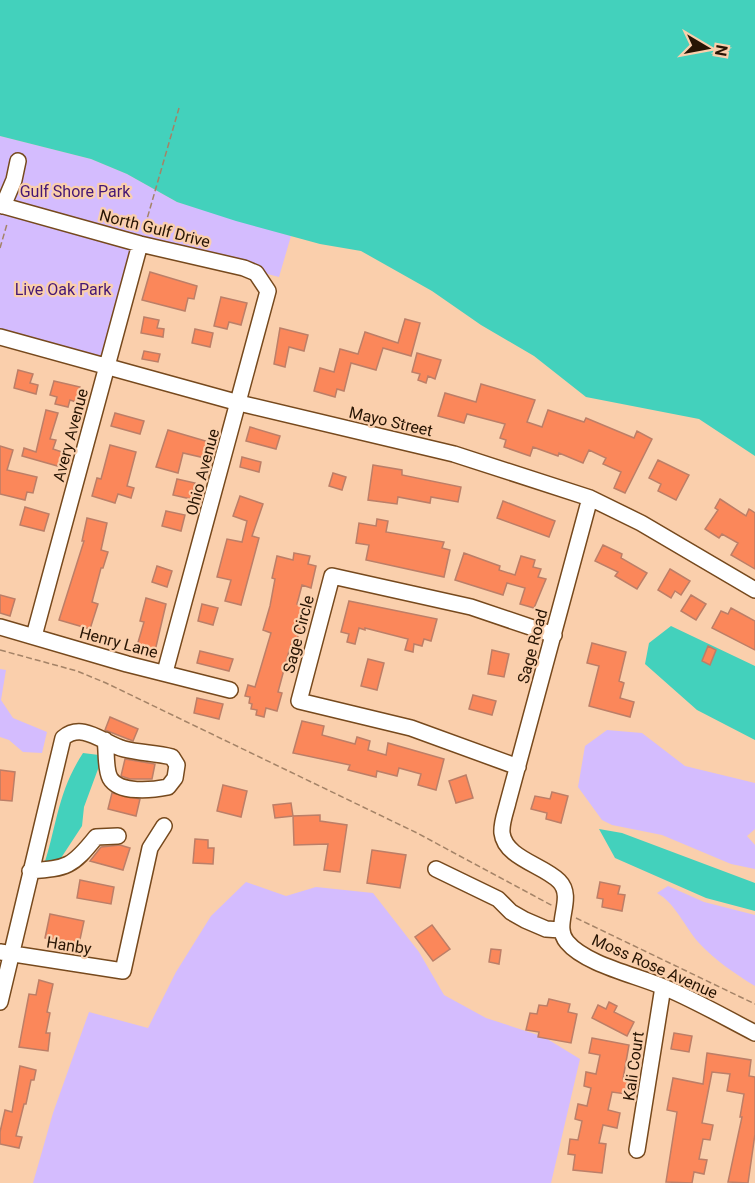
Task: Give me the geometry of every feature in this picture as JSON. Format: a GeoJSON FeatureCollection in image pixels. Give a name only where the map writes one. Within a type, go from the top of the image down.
{"type":"FeatureCollection","features":[{"type":"Feature","properties":{"kind":"street"},"geometry":{"type":"LineString","coordinates":[[2,206],[14,180],[18,160]]}},
{"type":"Feature","properties":{"kind":"street","name":"North Gulf Drive"},"geometry":{"type":"LineString","coordinates":[[2,206],[140,244],[244,268],[256,273],[263,281]]}},
{"type":"Feature","properties":{"kind":"street","name":"Avery Avenue"},"geometry":{"type":"LineString","coordinates":[[34,636],[140,244]]}},
{"type":"Feature","properties":{"kind":"street","name":"Ohio Avenue"},"geometry":{"type":"LineString","coordinates":[[165,672],[265,310],[268,291],[263,281]]}},
{"type":"Feature","properties":{"kind":"street","name":"Mayo Street"},"geometry":{"type":"LineString","coordinates":[[0,337],[239,403],[454,454],[590,498],[641,523],[755,590]]}},
{"type":"Feature","properties":{"kind":"street","name":"Sage Road"},"geometry":{"type":"LineString","coordinates":[[564,912],[565,896],[560,882],[510,850],[501,831],[590,498]]}},
{"type":"Feature","properties":{"kind":"street","name":"Sage Circle"},"geometry":{"type":"LineString","coordinates":[[518,767],[411,728],[299,701],[332,576],[471,607],[554,634]]}},
{"type":"Feature","properties":{"kind":"street","name":"Henry Lane"},"geometry":{"type":"LineString","coordinates":[[0,627],[127,664],[230,690]]}},
{"type":"Feature","properties":{"kind":"street"},"geometry":{"type":"LineString","coordinates":[[0,1002],[5,953],[30,871],[63,738],[69,733],[87,732],[105,740],[124,749],[172,757],[177,765],[175,778],[168,787],[153,790],[132,789],[115,783],[109,777],[105,740]]}},
{"type":"Feature","properties":{"kind":"street","name":"Hanby"},"geometry":{"type":"LineString","coordinates":[[5,953],[123,971],[150,848],[165,826]]}},
{"type":"Feature","properties":{"kind":"street"},"geometry":{"type":"LineString","coordinates":[[30,871],[59,869],[78,860],[96,837],[118,836]]}},
{"type":"Feature","properties":{"kind":"street"},"geometry":{"type":"LineString","coordinates":[[436,869],[498,899],[511,912],[546,929],[561,930],[564,912]]}},
{"type":"Feature","properties":{"kind":"street","name":"Moss Rose Avenue"},"geometry":{"type":"LineString","coordinates":[[561,930],[566,941],[586,956],[663,987],[755,1033]]}},
{"type":"Feature","properties":{"kind":"street","name":"Kali Court"},"geometry":{"type":"LineString","coordinates":[[637,1150],[663,987]]}},
{"type":"Feature","properties":{"kind":"path"},"geometry":{"type":"LineString","coordinates":[[147,219],[179,108]]}},
{"type":"Feature","properties":{"kind":"path"},"geometry":{"type":"LineString","coordinates":[[0,248],[7,224]]}},
{"type":"Feature","properties":{"kind":"path"},"geometry":{"type":"LineString","coordinates":[[0,650],[77,671],[106,683],[417,833],[564,912],[755,1004]]}},
{"type":"Feature","properties":{"kind":"green space","name":"Gulf Shore Park"},"geometry":{"type":"Polygon","coordinates":[[[0,136],[91,159],[127,174],[177,202],[291,236],[279,277],[0,205],[0,136]]]}},
{"type":"Feature","properties":{"kind":"green space","name":"Live Oak Park"},"geometry":{"type":"Polygon","coordinates":[[[0,210],[130,249],[133,255],[106,351],[99,356],[0,329],[0,210]]]}},
{"type":"Feature","properties":{"kind":"green space"},"geometry":{"type":"Polygon","coordinates":[[[0,669],[6,670],[1,700],[13,718],[47,732],[42,753],[23,752],[9,740],[0,737],[0,669]]]}},
{"type":"Feature","properties":{"kind":"green space"},"geometry":{"type":"Polygon","coordinates":[[[607,730],[642,733],[685,766],[755,783],[755,829],[747,836],[755,845],[755,869],[731,864],[662,835],[612,825],[602,820],[578,787],[585,746],[607,730]]]}},
{"type":"Feature","properties":{"kind":"green space"},"geometry":{"type":"Polygon","coordinates":[[[246,882],[286,896],[316,887],[373,893],[419,952],[444,995],[486,1018],[544,1037],[580,1059],[551,1183],[33,1183],[53,1113],[89,1012],[148,1028],[176,972],[211,916],[246,882]]]}},
{"type":"Feature","properties":{"kind":"green space"},"geometry":{"type":"Polygon","coordinates":[[[668,886],[704,902],[755,915],[755,986],[740,977],[699,943],[675,909],[657,893],[668,886]]]}},
{"type":"Feature","properties":{"kind":"water"},"geometry":{"type":"Polygon","coordinates":[[[0,0],[755,0],[755,456],[699,419],[586,397],[534,356],[481,325],[432,291],[361,251],[320,244],[236,221],[177,202],[127,174],[91,159],[0,136],[0,0]]]}},
{"type":"Feature","properties":{"kind":"water"},"geometry":{"type":"Polygon","coordinates":[[[671,626],[755,666],[755,740],[697,710],[645,664],[649,643],[671,626]]]}},
{"type":"Feature","properties":{"kind":"water"},"geometry":{"type":"Polygon","coordinates":[[[83,753],[99,755],[101,761],[84,807],[82,826],[61,858],[43,868],[63,796],[74,768],[83,753]]]}},
{"type":"Feature","properties":{"kind":"water"},"geometry":{"type":"Polygon","coordinates":[[[599,829],[622,833],[755,883],[755,911],[706,898],[615,858],[599,829]]]}},
{"type":"Feature","properties":{"kind":"building"},"geometry":{"type":"Polygon","coordinates":[[[150,272],[197,286],[194,299],[188,298],[185,311],[142,300],[150,272]]]}},
{"type":"Feature","properties":{"kind":"building"},"geometry":{"type":"Polygon","coordinates":[[[221,297],[247,303],[241,325],[229,322],[227,329],[214,326],[221,297]]]}},
{"type":"Feature","properties":{"kind":"building"},"geometry":{"type":"Polygon","coordinates":[[[144,317],[159,320],[157,328],[164,329],[163,337],[141,333],[144,317]]]}},
{"type":"Feature","properties":{"kind":"building"},"geometry":{"type":"Polygon","coordinates":[[[405,319],[420,323],[411,356],[383,348],[376,370],[351,363],[344,391],[337,389],[335,397],[314,391],[320,368],[334,372],[340,349],[358,354],[365,332],[398,343],[405,319]]]}},
{"type":"Feature","properties":{"kind":"building"},"geometry":{"type":"Polygon","coordinates":[[[280,328],[308,335],[304,351],[289,347],[285,367],[274,364],[280,328]]]}},
{"type":"Feature","properties":{"kind":"building"},"geometry":{"type":"Polygon","coordinates":[[[195,329],[213,333],[210,347],[192,343],[195,329]]]}},
{"type":"Feature","properties":{"kind":"building"},"geometry":{"type":"Polygon","coordinates":[[[144,351],[160,354],[158,362],[142,359],[144,351]]]}},
{"type":"Feature","properties":{"kind":"building"},"geometry":{"type":"Polygon","coordinates":[[[417,353],[441,360],[435,379],[428,376],[426,383],[418,380],[420,374],[412,372],[417,353]]]}},
{"type":"Feature","properties":{"kind":"building"},"geometry":{"type":"Polygon","coordinates":[[[18,370],[33,374],[30,383],[38,385],[36,394],[14,388],[18,370]]]}},
{"type":"Feature","properties":{"kind":"building"},"geometry":{"type":"Polygon","coordinates":[[[54,381],[80,387],[76,402],[70,400],[68,407],[55,404],[57,397],[50,395],[54,381]]]}},
{"type":"Feature","properties":{"kind":"building"},"geometry":{"type":"Polygon","coordinates":[[[481,384],[535,400],[527,422],[542,427],[548,410],[584,422],[586,418],[634,438],[637,431],[652,439],[625,493],[614,488],[621,472],[603,464],[606,458],[589,450],[583,463],[559,453],[558,456],[533,447],[530,456],[504,447],[506,440],[500,438],[505,424],[467,414],[464,423],[438,416],[445,393],[476,402],[481,384]]]}},
{"type":"Feature","properties":{"kind":"building"},"geometry":{"type":"Polygon","coordinates":[[[46,410],[58,413],[50,439],[56,440],[53,449],[65,453],[61,467],[22,456],[24,448],[36,452],[46,410]]]}},
{"type":"Feature","properties":{"kind":"building"},"geometry":{"type":"Polygon","coordinates":[[[115,413],[144,421],[140,434],[111,426],[115,413]]]}},
{"type":"Feature","properties":{"kind":"building"},"geometry":{"type":"Polygon","coordinates":[[[250,427],[280,436],[276,449],[246,441],[250,427]]]}},
{"type":"Feature","properties":{"kind":"building"},"geometry":{"type":"Polygon","coordinates":[[[168,430],[209,442],[205,458],[183,453],[178,473],[156,467],[168,430]]]}},
{"type":"Feature","properties":{"kind":"building"},"geometry":{"type":"Polygon","coordinates":[[[110,445],[136,452],[127,486],[134,488],[131,498],[118,494],[115,503],[92,496],[97,478],[101,479],[110,445]]]}},
{"type":"Feature","properties":{"kind":"building"},"geometry":{"type":"Polygon","coordinates":[[[0,446],[13,450],[7,470],[37,477],[33,493],[27,492],[25,500],[0,494],[0,446]]]}},
{"type":"Feature","properties":{"kind":"building"},"geometry":{"type":"Polygon","coordinates":[[[242,457],[261,462],[259,472],[240,467],[242,457]]]}},
{"type":"Feature","properties":{"kind":"building"},"geometry":{"type":"Polygon","coordinates":[[[658,460],[689,475],[676,500],[658,491],[661,484],[649,478],[658,460]]]}},
{"type":"Feature","properties":{"kind":"building"},"geometry":{"type":"Polygon","coordinates":[[[373,465],[402,470],[402,475],[461,487],[458,502],[431,497],[430,503],[398,497],[397,504],[368,500],[373,465]]]}},
{"type":"Feature","properties":{"kind":"building"},"geometry":{"type":"Polygon","coordinates":[[[333,473],[346,477],[342,490],[329,486],[333,473]]]}},
{"type":"Feature","properties":{"kind":"building"},"geometry":{"type":"Polygon","coordinates":[[[177,479],[195,483],[191,499],[173,495],[177,479]]]}},
{"type":"Feature","properties":{"kind":"building"},"geometry":{"type":"Polygon","coordinates":[[[240,496],[263,504],[252,536],[259,538],[241,605],[225,601],[231,580],[217,577],[227,539],[242,542],[247,521],[233,516],[240,496]]]}},
{"type":"Feature","properties":{"kind":"building"},"geometry":{"type":"Polygon","coordinates":[[[720,499],[746,516],[749,509],[755,513],[755,569],[731,555],[738,543],[722,534],[719,538],[705,529],[718,510],[715,508],[720,499]]]}},
{"type":"Feature","properties":{"kind":"building"},"geometry":{"type":"Polygon","coordinates":[[[503,501],[555,521],[549,537],[497,518],[503,501]]]}},
{"type":"Feature","properties":{"kind":"building"},"geometry":{"type":"Polygon","coordinates":[[[25,507],[49,514],[44,531],[20,525],[25,507]]]}},
{"type":"Feature","properties":{"kind":"building"},"geometry":{"type":"Polygon","coordinates":[[[166,511],[185,515],[181,531],[162,526],[166,511]]]}},
{"type":"Feature","properties":{"kind":"building"},"geometry":{"type":"Polygon","coordinates":[[[87,518],[107,523],[101,550],[108,552],[92,602],[98,604],[90,629],[59,620],[84,541],[82,541],[87,518]]]}},
{"type":"Feature","properties":{"kind":"building"},"geometry":{"type":"Polygon","coordinates":[[[377,519],[388,521],[386,532],[444,542],[442,548],[450,550],[444,577],[366,560],[369,545],[356,543],[359,523],[376,526],[377,519]]]}},
{"type":"Feature","properties":{"kind":"building"},"geometry":{"type":"Polygon","coordinates":[[[603,545],[622,554],[621,558],[647,573],[637,589],[615,576],[618,572],[595,561],[603,545]]]}},
{"type":"Feature","properties":{"kind":"building"},"geometry":{"type":"Polygon","coordinates":[[[294,553],[310,556],[308,564],[316,566],[311,588],[302,585],[297,604],[304,606],[301,626],[297,639],[294,638],[289,651],[278,692],[282,693],[277,711],[266,708],[264,717],[256,715],[257,710],[251,709],[252,704],[249,703],[250,697],[245,696],[248,685],[255,687],[271,633],[263,630],[270,606],[275,579],[272,578],[277,556],[293,560],[294,553]]]}},
{"type":"Feature","properties":{"kind":"building"},"geometry":{"type":"Polygon","coordinates":[[[464,553],[500,566],[499,570],[515,575],[521,556],[535,560],[533,567],[541,569],[538,577],[546,579],[534,608],[520,604],[525,588],[507,583],[503,595],[455,580],[464,553]]]}},
{"type":"Feature","properties":{"kind":"building"},"geometry":{"type":"Polygon","coordinates":[[[157,566],[172,571],[167,587],[152,582],[157,566]]]}},
{"type":"Feature","properties":{"kind":"building"},"geometry":{"type":"Polygon","coordinates":[[[670,569],[690,581],[681,595],[675,591],[671,598],[658,590],[670,569]]]}},
{"type":"Feature","properties":{"kind":"building"},"geometry":{"type":"Polygon","coordinates":[[[0,595],[15,599],[10,616],[0,613],[0,595]]]}},
{"type":"Feature","properties":{"kind":"building"},"geometry":{"type":"Polygon","coordinates":[[[691,595],[706,604],[696,620],[681,611],[691,595]]]}},
{"type":"Feature","properties":{"kind":"building"},"geometry":{"type":"Polygon","coordinates":[[[146,598],[166,604],[155,651],[137,646],[144,622],[140,621],[146,598]]]}},
{"type":"Feature","properties":{"kind":"building"},"geometry":{"type":"Polygon","coordinates":[[[349,601],[437,619],[431,641],[424,639],[422,646],[414,644],[413,652],[405,650],[408,639],[359,628],[355,644],[347,642],[349,634],[341,632],[349,601]]]}},
{"type":"Feature","properties":{"kind":"building"},"geometry":{"type":"Polygon","coordinates":[[[202,604],[218,608],[213,625],[198,621],[202,604]]]}},
{"type":"Feature","properties":{"kind":"building"},"geometry":{"type":"Polygon","coordinates":[[[731,608],[755,621],[755,650],[712,628],[721,611],[728,614],[731,608]]]}},
{"type":"Feature","properties":{"kind":"building"},"geometry":{"type":"Polygon","coordinates":[[[592,643],[626,652],[619,681],[624,683],[620,698],[634,702],[630,717],[589,706],[599,666],[587,663],[592,643]]]}},
{"type":"Feature","properties":{"kind":"building"},"geometry":{"type":"Polygon","coordinates":[[[708,646],[716,650],[710,665],[702,661],[708,646]]]}},
{"type":"Feature","properties":{"kind":"building"},"geometry":{"type":"Polygon","coordinates":[[[492,650],[509,654],[504,677],[488,674],[492,650]]]}},
{"type":"Feature","properties":{"kind":"building"},"geometry":{"type":"Polygon","coordinates":[[[200,651],[233,659],[229,671],[197,663],[200,651]]]}},
{"type":"Feature","properties":{"kind":"building"},"geometry":{"type":"Polygon","coordinates":[[[368,659],[384,663],[377,690],[361,686],[368,659]]]}},
{"type":"Feature","properties":{"kind":"building"},"geometry":{"type":"Polygon","coordinates":[[[473,695],[496,701],[492,715],[469,709],[473,695]]]}},
{"type":"Feature","properties":{"kind":"building"},"geometry":{"type":"Polygon","coordinates":[[[197,698],[223,704],[219,719],[194,713],[197,698]]]}},
{"type":"Feature","properties":{"kind":"building"},"geometry":{"type":"Polygon","coordinates":[[[110,717],[138,729],[133,741],[105,730],[110,717]]]}},
{"type":"Feature","properties":{"kind":"building"},"geometry":{"type":"Polygon","coordinates":[[[302,721],[324,726],[322,735],[355,744],[357,737],[370,741],[368,750],[386,755],[388,743],[444,759],[436,790],[418,785],[421,774],[399,768],[397,776],[377,771],[376,777],[348,770],[350,765],[293,753],[302,721]]]}},
{"type":"Feature","properties":{"kind":"building"},"geometry":{"type":"Polygon","coordinates":[[[125,759],[155,764],[152,779],[130,779],[121,776],[125,759]]]}},
{"type":"Feature","properties":{"kind":"building"},"geometry":{"type":"Polygon","coordinates":[[[0,770],[15,772],[12,801],[0,800],[0,770]]]}},
{"type":"Feature","properties":{"kind":"building"},"geometry":{"type":"Polygon","coordinates":[[[466,775],[473,798],[456,803],[449,781],[466,775]]]}},
{"type":"Feature","properties":{"kind":"building"},"geometry":{"type":"Polygon","coordinates":[[[223,785],[247,791],[241,817],[217,811],[223,785]]]}},
{"type":"Feature","properties":{"kind":"building"},"geometry":{"type":"Polygon","coordinates":[[[552,792],[568,796],[561,823],[546,819],[547,813],[531,809],[535,796],[550,799],[552,792]]]}},
{"type":"Feature","properties":{"kind":"building"},"geometry":{"type":"Polygon","coordinates":[[[112,793],[140,799],[136,816],[108,809],[112,793]]]}},
{"type":"Feature","properties":{"kind":"building"},"geometry":{"type":"Polygon","coordinates":[[[291,803],[293,816],[275,818],[273,805],[291,803]]]}},
{"type":"Feature","properties":{"kind":"building"},"geometry":{"type":"Polygon","coordinates":[[[320,815],[320,821],[347,825],[340,872],[324,870],[328,844],[294,845],[293,816],[320,815]]]}},
{"type":"Feature","properties":{"kind":"building"},"geometry":{"type":"Polygon","coordinates":[[[195,839],[208,840],[208,848],[214,848],[213,864],[193,863],[195,839]]]}},
{"type":"Feature","properties":{"kind":"building"},"geometry":{"type":"Polygon","coordinates":[[[120,845],[130,848],[123,870],[90,861],[101,847],[120,845]]]}},
{"type":"Feature","properties":{"kind":"building"},"geometry":{"type":"Polygon","coordinates":[[[372,850],[406,855],[400,888],[367,883],[372,850]]]}},
{"type":"Feature","properties":{"kind":"building"},"geometry":{"type":"Polygon","coordinates":[[[80,880],[114,887],[111,904],[77,898],[80,880]]]}},
{"type":"Feature","properties":{"kind":"building"},"geometry":{"type":"Polygon","coordinates":[[[600,882],[620,886],[618,894],[625,895],[622,911],[602,907],[603,899],[597,898],[600,882]]]}},
{"type":"Feature","properties":{"kind":"building"},"geometry":{"type":"Polygon","coordinates":[[[50,914],[84,921],[79,944],[45,938],[50,914]]]}},
{"type":"Feature","properties":{"kind":"building"},"geometry":{"type":"Polygon","coordinates":[[[432,925],[450,949],[433,961],[415,937],[432,925]]]}},
{"type":"Feature","properties":{"kind":"building"},"geometry":{"type":"Polygon","coordinates":[[[491,949],[501,950],[499,964],[489,962],[491,949]]]}},
{"type":"Feature","properties":{"kind":"building"},"geometry":{"type":"Polygon","coordinates":[[[39,980],[53,984],[47,1012],[50,1013],[46,1033],[50,1033],[48,1051],[19,1047],[29,994],[36,995],[39,980]]]}},
{"type":"Feature","properties":{"kind":"building"},"geometry":{"type":"Polygon","coordinates":[[[549,999],[570,1004],[568,1012],[577,1014],[571,1043],[538,1037],[539,1032],[526,1030],[530,1013],[537,1014],[539,1005],[547,1006],[549,999]]]}},
{"type":"Feature","properties":{"kind":"building"},"geometry":{"type":"Polygon","coordinates":[[[609,1002],[617,1006],[614,1012],[634,1022],[627,1036],[592,1018],[598,1005],[606,1009],[609,1002]]]}},
{"type":"Feature","properties":{"kind":"building"},"geometry":{"type":"Polygon","coordinates":[[[674,1033],[692,1036],[689,1052],[671,1049],[674,1033]]]}},
{"type":"Feature","properties":{"kind":"building"},"geometry":{"type":"Polygon","coordinates":[[[592,1038],[629,1045],[623,1079],[629,1080],[626,1094],[612,1092],[608,1110],[620,1113],[617,1128],[603,1125],[599,1143],[606,1144],[602,1173],[573,1170],[575,1155],[568,1154],[570,1139],[578,1140],[582,1121],[575,1119],[578,1104],[587,1106],[591,1088],[584,1086],[586,1072],[596,1074],[600,1055],[589,1053],[592,1038]]]}},
{"type":"Feature","properties":{"kind":"building"},"geometry":{"type":"Polygon","coordinates":[[[707,1053],[751,1060],[749,1076],[755,1077],[755,1134],[748,1183],[728,1182],[742,1117],[740,1117],[744,1094],[727,1091],[730,1074],[712,1072],[702,1123],[713,1125],[710,1140],[703,1139],[699,1159],[707,1160],[704,1174],[694,1172],[692,1183],[666,1182],[677,1112],[667,1110],[673,1078],[703,1084],[707,1053]]]}},
{"type":"Feature","properties":{"kind":"building"},"geometry":{"type":"Polygon","coordinates":[[[20,1066],[36,1070],[34,1080],[31,1080],[16,1136],[22,1137],[19,1148],[0,1144],[0,1132],[5,1110],[12,1112],[20,1066]]]}}]}
